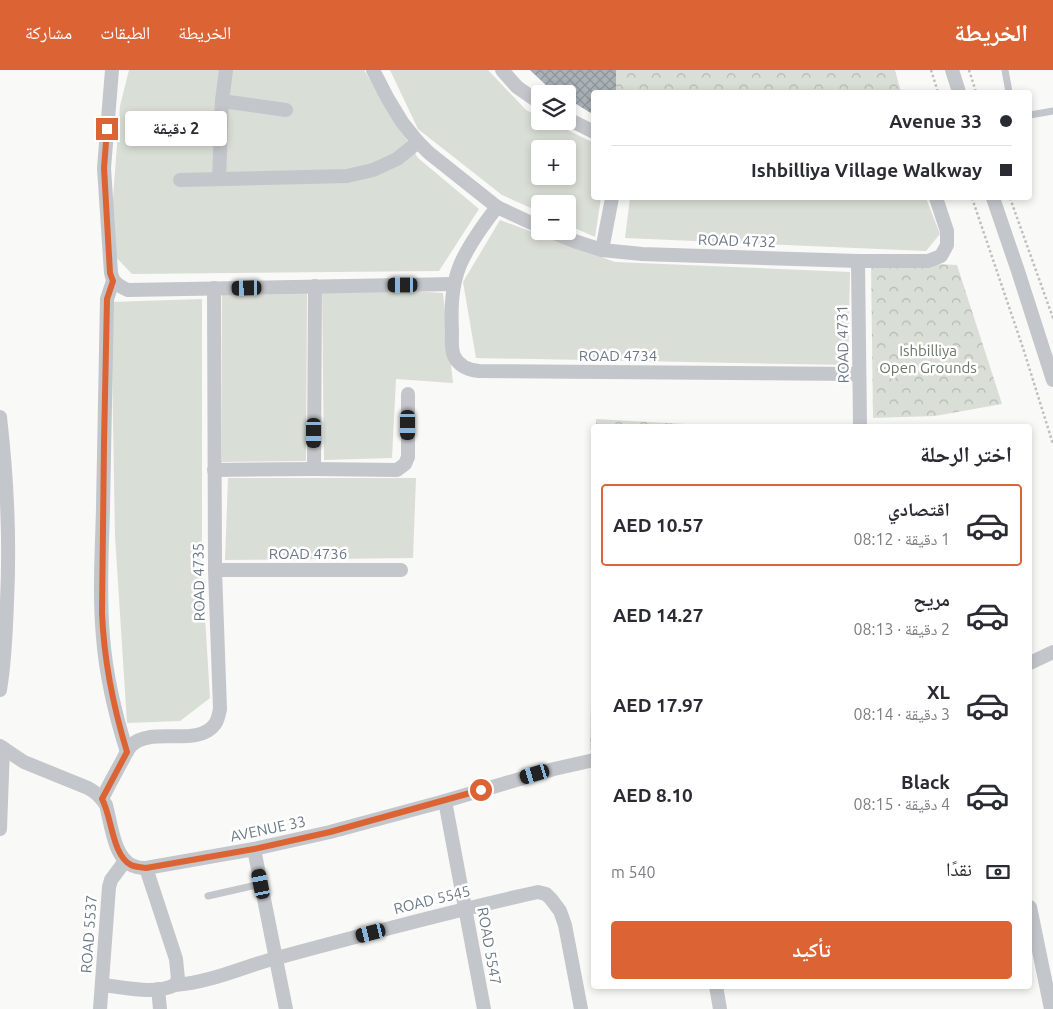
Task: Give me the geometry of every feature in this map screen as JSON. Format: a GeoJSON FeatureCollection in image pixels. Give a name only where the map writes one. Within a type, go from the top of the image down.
{"type":"FeatureCollection","features":[{"type":"Feature","properties":{"kind":"street"},"geometry":{"type":"LineString","coordinates":[[112,70],[104,168],[110,273],[115,283],[128,290],[454,284]]}},
{"type":"Feature","properties":{"kind":"street"},"geometry":{"type":"LineString","coordinates":[[219,179],[222,101],[226,70]]}},
{"type":"Feature","properties":{"kind":"street"},"geometry":{"type":"LineString","coordinates":[[374,70],[388,100],[418,142],[441,164],[497,206],[531,223]]}},
{"type":"Feature","properties":{"kind":"street"},"geometry":{"type":"LineString","coordinates":[[502,70],[517,86],[531,96]]}},
{"type":"Feature","properties":{"kind":"street"},"geometry":{"type":"LineString","coordinates":[[952,70],[958,90]]}},
{"type":"Feature","properties":{"kind":"street"},"geometry":{"type":"LineString","coordinates":[[222,101],[286,110]]}},
{"type":"Feature","properties":{"kind":"street"},"geometry":{"type":"LineString","coordinates":[[576,124],[591,131]]}},
{"type":"Feature","properties":{"kind":"street"},"geometry":{"type":"LineString","coordinates":[[180,180],[347,176],[373,170],[397,158],[418,142]]}},
{"type":"Feature","properties":{"kind":"street"},"geometry":{"type":"LineString","coordinates":[[602,250],[612,200]]}},
{"type":"Feature","properties":{"kind":"street","name":"ROAD 4732"},"geometry":{"type":"LineString","coordinates":[[572,240],[602,250],[642,254],[858,261],[928,261],[941,256],[948,245],[948,231],[937,200]]}},
{"type":"Feature","properties":{"kind":"street"},"geometry":{"type":"LineString","coordinates":[[994,200],[1053,380]]}},
{"type":"Feature","properties":{"kind":"street","name":"ROAD 4734"},"geometry":{"type":"LineString","coordinates":[[497,206],[466,251],[454,284],[451,309],[452,348],[455,357],[461,365],[469,370],[859,374]]}},
{"type":"Feature","properties":{"kind":"street","name":"ROAD 4731"},"geometry":{"type":"LineString","coordinates":[[858,261],[860,424]]}},
{"type":"Feature","properties":{"kind":"street"},"geometry":{"type":"LineString","coordinates":[[113,281],[107,299],[102,613],[109,683],[127,752]]}},
{"type":"Feature","properties":{"kind":"street"},"geometry":{"type":"LineString","coordinates":[[314,469],[315,286]]}},
{"type":"Feature","properties":{"kind":"street","name":"ROAD 4735"},"geometry":{"type":"LineString","coordinates":[[102,799],[132,744],[140,739],[150,737],[197,735],[209,730],[215,724],[220,709],[215,570],[214,288]]}},
{"type":"Feature","properties":{"kind":"street"},"geometry":{"type":"LineString","coordinates":[[214,470],[397,470],[405,464],[408,457],[408,394]]}},
{"type":"Feature","properties":{"kind":"street"},"geometry":{"type":"LineString","coordinates":[[0,417],[7,506],[8,578],[6,628],[0,690]]}},
{"type":"Feature","properties":{"kind":"street","name":"ROAD 4736"},"geometry":{"type":"LineString","coordinates":[[215,570],[401,570]]}},
{"type":"Feature","properties":{"kind":"street"},"geometry":{"type":"LineString","coordinates":[[1032,662],[1053,652]]}},
{"type":"Feature","properties":{"kind":"street"},"geometry":{"type":"LineString","coordinates":[[1,747],[24,762],[96,792],[102,799],[108,813],[118,852],[125,861]]}},
{"type":"Feature","properties":{"kind":"street"},"geometry":{"type":"LineString","coordinates":[[0,829],[1,747]]}},
{"type":"Feature","properties":{"kind":"street","name":"AVENUE 33"},"geometry":{"type":"LineString","coordinates":[[125,861],[133,866],[146,868],[254,849],[330,832],[554,769],[591,761]]}},
{"type":"Feature","properties":{"kind":"street","name":"ROAD 5547"},"geometry":{"type":"LineString","coordinates":[[445,801],[484,1009]]}},
{"type":"Feature","properties":{"kind":"street"},"geometry":{"type":"LineString","coordinates":[[254,849],[286,1009]]}},
{"type":"Feature","properties":{"kind":"street","name":"ROAD 5537"},"geometry":{"type":"LineString","coordinates":[[100,1009],[109,887],[111,880],[125,861]]}},
{"type":"Feature","properties":{"kind":"street"},"geometry":{"type":"LineString","coordinates":[[146,868],[176,960],[178,979],[175,985]]}},
{"type":"Feature","properties":{"kind":"street","name":"ROAD 5545"},"geometry":{"type":"LineString","coordinates":[[175,985],[192,984],[208,980],[276,958],[465,908],[538,892],[546,894],[551,899],[560,912],[565,925],[581,1009]]}},
{"type":"Feature","properties":{"kind":"street"},"geometry":{"type":"LineString","coordinates":[[1032,919],[1049,1009]]}},
{"type":"Feature","properties":{"kind":"street","name":"ROAD 5537"},"geometry":{"type":"LineString","coordinates":[[102,985],[151,990],[168,988],[175,985]]}},
{"type":"Feature","properties":{"kind":"street"},"geometry":{"type":"LineString","coordinates":[[717,989],[720,1009]]}},
{"type":"Feature","properties":{"kind":"street"},"geometry":{"type":"LineString","coordinates":[[158,990],[160,1009]]}},
{"type":"Feature","properties":{"kind":"lane"},"geometry":{"type":"LineString","coordinates":[[1005,70],[1009,90]]}},
{"type":"Feature","properties":{"kind":"lane"},"geometry":{"type":"LineString","coordinates":[[1032,115],[1053,110]]}},
{"type":"Feature","properties":{"kind":"lane"},"geometry":{"type":"LineString","coordinates":[[208,896],[261,884]]}},
{"type":"Feature","properties":{"kind":"path"},"geometry":{"type":"LineString","coordinates":[[931,70],[937,90]]}},
{"type":"Feature","properties":{"kind":"path"},"geometry":{"type":"LineString","coordinates":[[969,70],[975,90]]}},
{"type":"Feature","properties":{"kind":"path"},"geometry":{"type":"LineString","coordinates":[[973,200],[1023,348],[1053,444]]}},
{"type":"Feature","properties":{"kind":"path"},"geometry":{"type":"LineString","coordinates":[[1011,200],[1053,318]]}},
{"type":"Feature","properties":{"kind":"green space"},"geometry":{"type":"Polygon","coordinates":[[[129,70],[364,70],[418,158],[479,209],[439,271],[132,274],[109,250],[120,106],[129,70]]]}},
{"type":"Feature","properties":{"kind":"green space"},"geometry":{"type":"Polygon","coordinates":[[[390,70],[488,70],[526,110],[531,112],[531,130],[567,130],[591,142],[591,200],[601,200],[595,237],[576,229],[576,195],[531,195],[531,208],[502,195],[418,129],[390,70]]]}},
{"type":"Feature","properties":{"kind":"green space"},"geometry":{"type":"Polygon","coordinates":[[[616,70],[895,70],[900,90],[616,90],[616,70]]]}},
{"type":"Feature","properties":{"kind":"green space"},"geometry":{"type":"Polygon","coordinates":[[[630,200],[927,200],[940,234],[926,251],[625,238],[630,200]]]}},
{"type":"Feature","properties":{"kind":"green space"},"geometry":{"type":"Polygon","coordinates":[[[500,220],[531,231],[531,240],[555,240],[615,262],[850,272],[848,365],[476,358],[463,282],[500,220]]]}},
{"type":"Feature","properties":{"kind":"green space","name":"Ishbilliya Open Grounds"},"geometry":{"type":"Polygon","coordinates":[[[871,261],[957,265],[1002,404],[935,416],[873,418],[871,261]]]}},
{"type":"Feature","properties":{"kind":"green space"},"geometry":{"type":"Polygon","coordinates":[[[322,286],[443,293],[453,383],[396,379],[392,458],[324,460],[322,286]]]}},
{"type":"Feature","properties":{"kind":"green space"},"geometry":{"type":"Polygon","coordinates":[[[307,294],[306,461],[222,462],[222,295],[307,294]]]}},
{"type":"Feature","properties":{"kind":"green space"},"geometry":{"type":"Polygon","coordinates":[[[202,299],[202,568],[210,698],[180,721],[127,723],[115,536],[111,302],[202,299]]]}},
{"type":"Feature","properties":{"kind":"green space"},"geometry":{"type":"Polygon","coordinates":[[[596,419],[685,424],[596,424],[596,419]]]}},
{"type":"Feature","properties":{"kind":"green space"},"geometry":{"type":"Polygon","coordinates":[[[228,478],[416,478],[413,558],[225,560],[228,478]]]}},
{"type":"Feature","properties":{"kind":"green space"},"geometry":{"type":"Polygon","coordinates":[[[591,701],[591,750],[590,750],[591,701]]]}},
{"type":"Feature","properties":{"kind":"building"},"geometry":{"type":"Polygon","coordinates":[[[530,70],[616,70],[616,90],[591,90],[591,113],[576,104],[576,85],[546,85],[530,70]]]}},
{"type":"Feature","properties":{"kind":"route"},"geometry":{"type":"LineString","coordinates":[[107,129],[104,168],[110,273],[113,281],[107,299],[102,613],[105,660],[109,683],[127,752],[102,799],[106,805],[118,852],[125,861],[133,866],[146,868],[254,849],[330,832],[481,790]]}}]}
